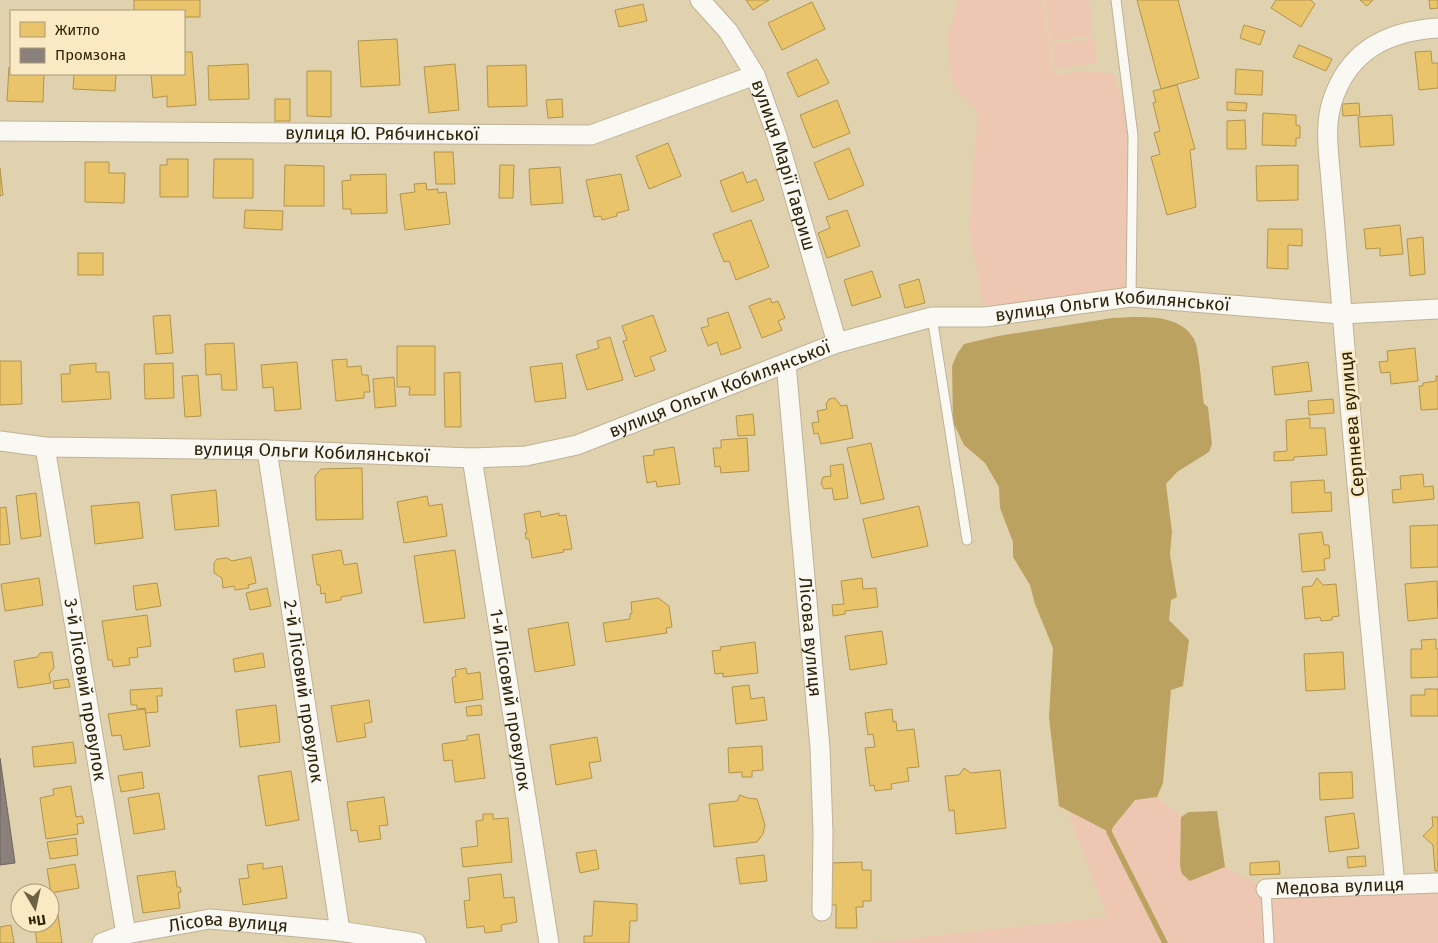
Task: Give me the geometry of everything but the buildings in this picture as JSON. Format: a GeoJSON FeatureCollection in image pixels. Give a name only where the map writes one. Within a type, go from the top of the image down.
{"type":"FeatureCollection","features":[{"type":"Feature","properties":{"kind":"street","name":"вулиця Марії Гавриш"},"geometry":{"type":"LineString","coordinates":[[700,0],[728,31],[756,75],[777,136],[837,343]]}},
{"type":"Feature","properties":{"kind":"street","name":"Серпнева вулиця"},"geometry":{"type":"LineString","coordinates":[[1395,885],[1342,314],[1328,134],[1332,103],[1344,76],[1362,53],[1391,36],[1419,29],[1438,28]]}},
{"type":"Feature","properties":{"kind":"street","name":"вулиця Ю. Рябчинської"},"geometry":{"type":"LineString","coordinates":[[0,131],[591,135],[756,75]]}},
{"type":"Feature","properties":{"kind":"street","name":"вулиця Ольги Кобилянської"},"geometry":{"type":"LineString","coordinates":[[0,441],[45,447],[267,450],[472,458],[526,456],[577,445],[837,343],[932,317],[985,317],[1130,297],[1342,314],[1438,308]]}},
{"type":"Feature","properties":{"kind":"street","name":"Лісова вулиця"},"geometry":{"type":"LineString","coordinates":[[786,362],[820,748],[823,832],[822,911]]}},
{"type":"Feature","properties":{"kind":"street","name":"3-й Лісовий провулок"},"geometry":{"type":"LineString","coordinates":[[45,447],[126,934]]}},
{"type":"Feature","properties":{"kind":"street","name":"2-й Лісовий провулок"},"geometry":{"type":"LineString","coordinates":[[267,450],[340,931]]}},
{"type":"Feature","properties":{"kind":"street","name":"1-й Лісовий провулок"},"geometry":{"type":"LineString","coordinates":[[472,458],[549,943]]}},
{"type":"Feature","properties":{"kind":"street","name":"Медова вулиця"},"geometry":{"type":"LineString","coordinates":[[1266,889],[1438,883]]}},
{"type":"Feature","properties":{"kind":"street","name":"Лісова вулиця"},"geometry":{"type":"LineString","coordinates":[[102,943],[126,934],[210,919],[340,931],[416,943]]}},
{"type":"Feature","properties":{"kind":"lane"},"geometry":{"type":"LineString","coordinates":[[1116,0],[1133,136],[1130,297]]}},
{"type":"Feature","properties":{"kind":"lane"},"geometry":{"type":"LineString","coordinates":[[932,317],[967,540]]}},
{"type":"Feature","properties":{"kind":"lane","name":"Медова вулиця"},"geometry":{"type":"LineString","coordinates":[[1266,889],[1269,943]]}},
{"type":"Feature","properties":{"kind":"shaded area"},"geometry":{"type":"Polygon","coordinates":[[[958,0],[1042,0],[1053,74],[1089,71],[1114,74],[1133,136],[1131,297],[985,317],[969,227],[978,110],[970,104],[952,83],[948,36],[958,0]]]}},
{"type":"Feature","properties":{"kind":"shaded area"},"geometry":{"type":"Polygon","coordinates":[[[1045,0],[1089,0],[1093,36],[1050,41],[1045,0]]]}},
{"type":"Feature","properties":{"kind":"shaded area"},"geometry":{"type":"Polygon","coordinates":[[[1094,38],[1097,63],[1054,69],[1051,44],[1094,38]]]}},
{"type":"Feature","properties":{"kind":"shaded area"},"geometry":{"type":"Polygon","coordinates":[[[1112,318],[1157,318],[1179,324],[1187,330],[1196,344],[1204,404],[1208,407],[1212,444],[1209,452],[1177,472],[1166,484],[1172,532],[1170,554],[1177,597],[1171,600],[1169,620],[1189,640],[1183,686],[1171,690],[1163,783],[1157,797],[1135,800],[1109,832],[1059,806],[1049,717],[1053,648],[1035,604],[1030,585],[1013,557],[1013,542],[1000,508],[999,487],[985,463],[964,445],[953,422],[952,366],[964,344],[998,336],[1112,318]]]}},
{"type":"Feature","properties":{"kind":"shaded area"},"geometry":{"type":"Polygon","coordinates":[[[1157,797],[1181,817],[1180,866],[1190,881],[1225,867],[1266,889],[1438,883],[1438,943],[868,943],[1107,917],[1068,812],[1109,832],[1135,800],[1157,797]]]}},
{"type":"Feature","properties":{"kind":"shaded area"},"geometry":{"type":"Polygon","coordinates":[[[1217,811],[1225,867],[1190,881],[1182,874],[1180,866],[1181,817],[1189,812],[1217,811]]]}},
{"type":"Feature","properties":{"kind":"waterway"},"geometry":{"type":"LineString","coordinates":[[1110,826],[1109,832],[1165,943]]}}]}
